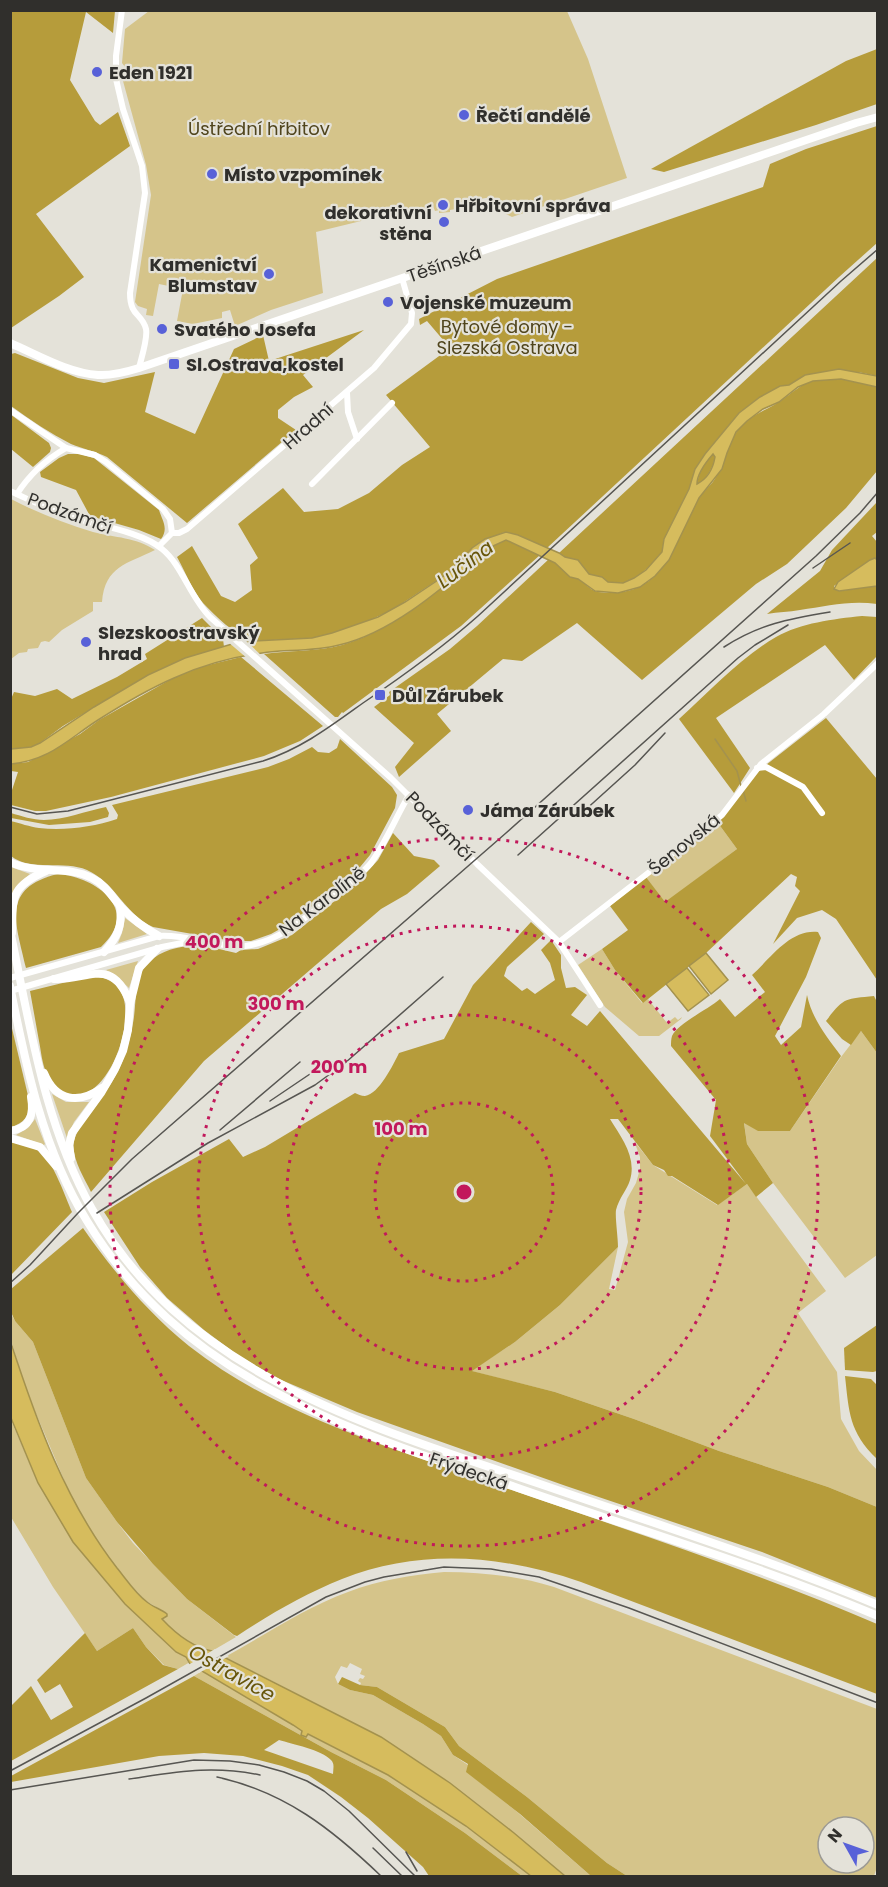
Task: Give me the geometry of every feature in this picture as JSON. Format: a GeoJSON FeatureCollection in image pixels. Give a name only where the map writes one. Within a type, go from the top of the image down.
{"type":"FeatureCollection","features":[{"type":"Feature","properties":{"kind":"main road","name":"Těšínská"},"geometry":{"type":"LineString","coordinates":[[10,343],[89,374],[110,375],[139,368],[878,117]]}},
{"type":"Feature","properties":{"kind":"main road"},"geometry":{"type":"LineString","coordinates":[[10,862],[27,868],[72,871],[91,877],[106,888],[139,925],[159,936]]}},
{"type":"Feature","properties":{"kind":"main road"},"geometry":{"type":"LineString","coordinates":[[46,871],[28,881],[17,893],[12,904],[11,932],[35,1050],[52,1114],[67,1159],[75,1174]]}},
{"type":"Feature","properties":{"kind":"main road"},"geometry":{"type":"LineString","coordinates":[[104,952],[120,930],[119,905]]}},
{"type":"Feature","properties":{"kind":"main road"},"geometry":{"type":"LineString","coordinates":[[75,1174],[69,1147],[71,1137],[107,1083],[123,1051],[128,1030],[130,1004],[140,968],[157,949]]}},
{"type":"Feature","properties":{"kind":"main road"},"geometry":{"type":"LineString","coordinates":[[54,979],[63,980],[90,973],[105,975],[120,984],[130,1004]]}},
{"type":"Feature","properties":{"kind":"main road"},"geometry":{"type":"LineString","coordinates":[[10,986],[29,1077],[64,1178]]}},
{"type":"Feature","properties":{"kind":"main road"},"geometry":{"type":"LineString","coordinates":[[35,1050],[49,1082],[62,1095],[71,1098],[84,1097],[95,1093],[107,1083]]}},
{"type":"Feature","properties":{"kind":"main road"},"geometry":{"type":"LineString","coordinates":[[10,1131],[22,1127],[32,1116],[29,1077]]}},
{"type":"Feature","properties":{"kind":"main road"},"geometry":{"type":"LineString","coordinates":[[10,1138],[42,1149],[64,1178]]}},
{"type":"Feature","properties":{"kind":"main road","name":"Frýdecká"},"geometry":{"type":"LineString","coordinates":[[75,1174],[96,1215],[114,1243],[159,1297],[193,1328],[238,1360],[315,1402],[432,1447],[759,1559],[878,1605]]}},
{"type":"Feature","properties":{"kind":"main road","name":"Frýdecká"},"geometry":{"type":"LineString","coordinates":[[64,1178],[105,1249],[153,1306],[193,1341],[233,1370],[273,1393],[350,1428],[428,1457],[756,1569],[878,1616]]}},
{"type":"Feature","properties":{"kind":"street"},"geometry":{"type":"LineString","coordinates":[[122,10],[116,56],[116,79],[123,109],[142,166],[145,193],[130,296],[132,308],[144,324],[146,332],[139,368]]}},
{"type":"Feature","properties":{"kind":"street","name":"Hradní"},"geometry":{"type":"LineString","coordinates":[[159,546],[172,533],[179,533],[187,529],[374,368],[411,324],[412,313],[402,278]]}},
{"type":"Feature","properties":{"kind":"street"},"geometry":{"type":"LineString","coordinates":[[347,393],[348,412],[357,439]]}},
{"type":"Feature","properties":{"kind":"street"},"geometry":{"type":"LineString","coordinates":[[312,484],[392,403]]}},
{"type":"Feature","properties":{"kind":"street"},"geometry":{"type":"LineString","coordinates":[[10,410],[66,448],[97,456],[149,496],[169,517],[172,533]]}},
{"type":"Feature","properties":{"kind":"street"},"geometry":{"type":"LineString","coordinates":[[14,493],[39,468],[66,448]]}},
{"type":"Feature","properties":{"kind":"street","name":"Podzámčí"},"geometry":{"type":"LineString","coordinates":[[14,493],[60,513],[143,538],[159,546],[171,559],[198,604],[228,634],[409,795],[559,942],[600,1005]]}},
{"type":"Feature","properties":{"kind":"street","name":"Šenovská"},"geometry":{"type":"LineString","coordinates":[[559,942],[722,815],[757,768],[824,714],[878,663]]}},
{"type":"Feature","properties":{"kind":"street"},"geometry":{"type":"LineString","coordinates":[[757,768],[766,767],[803,787],[822,813]]}},
{"type":"Feature","properties":{"kind":"street","name":"Na Karolíně"},"geometry":{"type":"LineString","coordinates":[[10,978],[159,936],[177,936],[196,941],[245,946],[269,939],[292,928],[364,871],[377,853],[409,795]]}},
{"type":"Feature","properties":{"kind":"street","name":"Na Karolíně"},"geometry":{"type":"LineString","coordinates":[[10,991],[157,949],[196,941]]}},
{"type":"Feature","properties":{"kind":"green space"},"geometry":{"type":"Polygon","coordinates":[[[11,10],[115,11],[113,33],[86,12],[70,80],[95,121],[100,125],[118,112],[130,146],[36,214],[84,277],[11,328],[11,10]]]}},
{"type":"Feature","properties":{"kind":"green space","name":"Ústřední hřbitov"},"geometry":{"type":"Polygon","coordinates":[[[149,11],[567,11],[588,59],[627,178],[512,217],[504,213],[492,197],[455,203],[456,209],[450,212],[439,213],[439,210],[435,211],[433,206],[404,214],[402,211],[316,232],[323,293],[271,310],[235,326],[230,310],[222,312],[222,318],[193,324],[177,321],[183,289],[159,284],[153,316],[146,315],[147,309],[138,306],[135,302],[151,195],[146,165],[123,81],[128,71],[122,63],[125,29],[149,11]]]}},
{"type":"Feature","properties":{"kind":"green space"},"geometry":{"type":"Polygon","coordinates":[[[877,49],[877,104],[664,172],[651,169],[846,61],[877,49]]]}},
{"type":"Feature","properties":{"kind":"green space","name":"Bytové domy - Slezská Ostrava"},"geometry":{"type":"Polygon","coordinates":[[[877,126],[877,243],[547,548],[518,535],[505,532],[486,539],[472,548],[453,570],[392,610],[370,620],[312,638],[253,641],[226,625],[199,598],[177,557],[192,546],[221,596],[235,602],[252,590],[250,565],[258,558],[238,524],[283,488],[304,512],[338,509],[369,493],[402,465],[430,447],[386,395],[450,348],[427,321],[420,325],[419,319],[497,279],[763,187],[770,164],[806,149],[877,126]]]}},
{"type":"Feature","properties":{"kind":"green space"},"geometry":{"type":"Polygon","coordinates":[[[877,258],[877,376],[858,372],[805,375],[789,385],[777,388],[760,397],[739,413],[695,469],[689,489],[664,539],[662,552],[640,575],[623,583],[608,582],[602,577],[589,574],[578,560],[559,553],[877,258]]]}},
{"type":"Feature","properties":{"kind":"green space"},"geometry":{"type":"Polygon","coordinates":[[[364,330],[303,375],[313,387],[294,397],[278,410],[278,418],[296,430],[187,523],[107,457],[71,444],[11,406],[11,354],[15,353],[78,378],[104,383],[155,372],[145,412],[195,434],[234,349],[263,335],[269,361],[364,330]]]}},
{"type":"Feature","properties":{"kind":"green space"},"geometry":{"type":"Polygon","coordinates":[[[822,379],[841,379],[877,387],[877,471],[846,508],[787,564],[756,584],[642,680],[577,623],[522,661],[503,659],[437,714],[451,731],[399,777],[395,767],[414,743],[374,707],[390,695],[389,692],[450,649],[549,559],[598,592],[621,592],[639,587],[653,578],[673,550],[699,498],[716,477],[731,442],[741,426],[801,386],[822,379]]]}},
{"type":"Feature","properties":{"kind":"green space"},"geometry":{"type":"Polygon","coordinates":[[[10,414],[49,443],[50,452],[33,467],[11,449],[10,414]]]}},
{"type":"Feature","properties":{"kind":"green space"},"geometry":{"type":"Polygon","coordinates":[[[713,453],[715,457],[711,469],[697,485],[702,468],[713,453]]]}},
{"type":"Feature","properties":{"kind":"green space"},"geometry":{"type":"Polygon","coordinates":[[[68,454],[80,454],[94,458],[159,510],[165,528],[161,539],[90,516],[76,490],[41,477],[40,472],[68,454]]]}},
{"type":"Feature","properties":{"kind":"green space"},"geometry":{"type":"Polygon","coordinates":[[[11,499],[72,525],[133,540],[155,550],[127,563],[113,573],[104,590],[102,602],[93,602],[93,611],[62,630],[49,642],[41,642],[38,648],[28,649],[27,652],[19,653],[11,659],[11,499]]]}},
{"type":"Feature","properties":{"kind":"green space"},"geometry":{"type":"Polygon","coordinates":[[[877,502],[877,532],[872,536],[877,542],[877,560],[870,560],[834,586],[839,591],[877,586],[877,604],[848,603],[767,614],[820,571],[832,550],[877,502]]]}},
{"type":"Feature","properties":{"kind":"green space"},"geometry":{"type":"Polygon","coordinates":[[[506,540],[540,555],[461,626],[338,717],[335,717],[264,654],[333,647],[383,628],[421,604],[491,547],[506,540]]]}},
{"type":"Feature","properties":{"kind":"green space"},"geometry":{"type":"Polygon","coordinates":[[[862,616],[877,617],[877,656],[854,680],[825,645],[716,718],[750,768],[734,793],[679,719],[738,665],[776,637],[807,625],[862,616]]]}},
{"type":"Feature","properties":{"kind":"green space"},"geometry":{"type":"Polygon","coordinates":[[[202,618],[223,639],[224,647],[185,658],[148,675],[63,726],[40,743],[31,747],[11,749],[11,699],[14,692],[35,696],[57,689],[72,699],[147,659],[145,654],[202,618]]]}},
{"type":"Feature","properties":{"kind":"green space"},"geometry":{"type":"Polygon","coordinates":[[[241,657],[323,726],[300,741],[264,756],[111,797],[46,811],[35,811],[11,805],[11,793],[18,772],[11,771],[10,764],[28,762],[80,734],[99,720],[173,678],[200,667],[241,657]]]}},
{"type":"Feature","properties":{"kind":"green space"},"geometry":{"type":"Polygon","coordinates":[[[826,718],[877,779],[877,980],[836,919],[822,910],[797,918],[773,944],[800,891],[795,886],[797,877],[791,874],[706,953],[643,1003],[615,970],[602,949],[628,930],[610,906],[646,877],[665,902],[737,849],[718,823],[757,772],[826,718]]]}},
{"type":"Feature","properties":{"kind":"green space"},"geometry":{"type":"Polygon","coordinates":[[[340,739],[392,787],[397,795],[395,808],[370,855],[356,872],[289,924],[271,934],[251,941],[232,941],[153,927],[143,922],[106,883],[87,870],[78,867],[28,864],[11,856],[10,821],[49,829],[78,828],[98,824],[117,819],[118,815],[112,805],[268,767],[312,747],[318,752],[329,753],[337,748],[340,739]]]}},
{"type":"Feature","properties":{"kind":"green space"},"geometry":{"type":"Polygon","coordinates":[[[106,807],[108,817],[90,822],[49,825],[11,818],[11,813],[27,818],[52,820],[106,807]]]}},
{"type":"Feature","properties":{"kind":"green space"},"geometry":{"type":"Polygon","coordinates":[[[718,823],[737,849],[665,903],[646,877],[718,823]]]}},
{"type":"Feature","properties":{"kind":"green space"},"geometry":{"type":"Polygon","coordinates":[[[393,833],[414,856],[434,860],[440,866],[407,894],[381,909],[204,1061],[91,1192],[76,1161],[75,1137],[107,1090],[122,1061],[133,1023],[140,975],[149,962],[168,950],[179,947],[213,948],[236,953],[241,950],[258,949],[292,935],[356,884],[378,860],[393,833]]]}},
{"type":"Feature","properties":{"kind":"green space"},"geometry":{"type":"Polygon","coordinates":[[[11,867],[30,874],[21,882],[11,897],[11,867]]]}},
{"type":"Feature","properties":{"kind":"green space"},"geometry":{"type":"Polygon","coordinates":[[[58,874],[87,881],[99,889],[109,898],[115,908],[117,920],[112,933],[101,947],[26,968],[16,922],[16,909],[27,888],[40,880],[58,874]]]}},
{"type":"Feature","properties":{"kind":"green space"},"geometry":{"type":"Polygon","coordinates":[[[125,918],[147,934],[118,943],[125,918]]]}},
{"type":"Feature","properties":{"kind":"green space"},"geometry":{"type":"Polygon","coordinates":[[[531,922],[544,934],[507,967],[504,976],[522,991],[527,988],[535,994],[555,980],[550,963],[541,950],[551,940],[561,955],[561,968],[566,988],[575,987],[587,995],[571,1015],[587,1026],[600,1011],[746,1184],[710,1136],[716,1100],[671,1046],[675,1031],[720,999],[735,1017],[765,992],[752,975],[790,940],[808,932],[818,932],[821,938],[806,977],[775,1036],[781,1045],[801,1027],[807,995],[816,1020],[841,1056],[790,1131],[758,1131],[744,1123],[747,1144],[773,1183],[756,1197],[747,1184],[718,1205],[653,1165],[618,1119],[610,1119],[630,1155],[632,1172],[616,1210],[618,1247],[560,1305],[515,1342],[472,1371],[555,1392],[719,1451],[828,1487],[877,1507],[877,1598],[762,1552],[357,1412],[279,1379],[239,1356],[167,1298],[140,1267],[104,1212],[229,1139],[243,1157],[265,1147],[355,1093],[364,1096],[370,1094],[385,1078],[399,1053],[444,1039],[473,985],[531,922]]]}},
{"type":"Feature","properties":{"kind":"green space"},"geometry":{"type":"Polygon","coordinates":[[[602,949],[615,970],[642,1003],[648,999],[667,1023],[675,1017],[678,1020],[682,1017],[681,1019],[659,1036],[639,1036],[605,1007],[578,965],[602,949]]]}},
{"type":"Feature","properties":{"kind":"green space"},"geometry":{"type":"Polygon","coordinates":[[[138,961],[129,988],[106,970],[138,961]]]}},
{"type":"Feature","properties":{"kind":"green space"},"geometry":{"type":"Polygon","coordinates":[[[91,976],[108,980],[121,992],[125,1005],[122,1040],[107,1074],[95,1087],[82,1094],[68,1094],[55,1086],[45,1068],[30,991],[91,976]]]}},
{"type":"Feature","properties":{"kind":"green space"},"geometry":{"type":"Polygon","coordinates":[[[874,996],[877,1002],[877,1053],[861,1031],[851,1045],[842,1039],[826,1021],[841,1003],[874,996]]]}},
{"type":"Feature","properties":{"kind":"green space"},"geometry":{"type":"Polygon","coordinates":[[[10,1020],[30,1104],[25,1119],[11,1127],[10,1020]]]}},
{"type":"Feature","properties":{"kind":"green space"},"geometry":{"type":"Polygon","coordinates":[[[861,1031],[877,1053],[877,1255],[845,1278],[773,1183],[747,1144],[744,1122],[759,1131],[790,1131],[861,1031]]]}},
{"type":"Feature","properties":{"kind":"green space"},"geometry":{"type":"Polygon","coordinates":[[[52,1094],[66,1102],[89,1102],[74,1122],[67,1138],[52,1094]]]}},
{"type":"Feature","properties":{"kind":"green space"},"geometry":{"type":"Polygon","coordinates":[[[35,1119],[44,1145],[16,1135],[28,1128],[35,1119]]]}},
{"type":"Feature","properties":{"kind":"green space"},"geometry":{"type":"Polygon","coordinates":[[[634,1141],[653,1165],[717,1205],[747,1184],[826,1291],[798,1313],[837,1372],[841,1419],[859,1451],[877,1470],[877,1507],[828,1487],[719,1451],[555,1392],[471,1371],[515,1342],[560,1305],[618,1247],[609,1289],[615,1290],[628,1242],[624,1212],[640,1169],[640,1157],[634,1141]]]}},
{"type":"Feature","properties":{"kind":"green space"},"geometry":{"type":"Polygon","coordinates":[[[11,1142],[42,1153],[59,1181],[72,1212],[11,1275],[11,1142]]]}},
{"type":"Feature","properties":{"kind":"green space"},"geometry":{"type":"Polygon","coordinates":[[[83,1228],[132,1291],[159,1320],[189,1346],[255,1390],[291,1408],[402,1452],[778,1584],[877,1624],[877,1694],[581,1582],[552,1573],[492,1561],[431,1559],[371,1569],[315,1591],[237,1636],[234,1635],[187,1599],[153,1564],[117,1522],[86,1478],[33,1342],[15,1321],[11,1312],[11,1289],[83,1228]]]}},
{"type":"Feature","properties":{"kind":"green space"},"geometry":{"type":"Polygon","coordinates":[[[10,1312],[33,1342],[86,1478],[133,1543],[187,1599],[236,1637],[212,1651],[184,1639],[161,1619],[165,1612],[146,1601],[126,1580],[96,1541],[76,1508],[26,1390],[11,1340],[10,1312]]]}},
{"type":"Feature","properties":{"kind":"green space"},"geometry":{"type":"Polygon","coordinates":[[[877,1325],[877,1371],[845,1370],[844,1348],[877,1325]]]}},
{"type":"Feature","properties":{"kind":"green space"},"geometry":{"type":"Polygon","coordinates":[[[845,1376],[871,1379],[877,1385],[877,1459],[861,1440],[852,1421],[845,1376]]]}},
{"type":"Feature","properties":{"kind":"green space"},"geometry":{"type":"Polygon","coordinates":[[[10,1418],[38,1483],[125,1604],[176,1652],[190,1662],[178,1669],[164,1665],[146,1647],[133,1628],[97,1651],[53,1587],[11,1517],[10,1418]]]}},
{"type":"Feature","properties":{"kind":"green space"},"geometry":{"type":"Polygon","coordinates":[[[444,1572],[500,1575],[554,1587],[877,1709],[876,1870],[876,1815],[816,1815],[816,1875],[874,1876],[627,1876],[607,1863],[527,1797],[459,1746],[445,1727],[377,1687],[360,1685],[358,1681],[365,1676],[360,1674],[362,1669],[350,1663],[347,1668],[341,1666],[335,1677],[338,1684],[350,1690],[373,1695],[441,1736],[453,1755],[468,1765],[467,1772],[591,1876],[565,1876],[450,1783],[381,1737],[225,1657],[332,1598],[383,1581],[444,1572]]]}},
{"type":"Feature","properties":{"kind":"green space"},"geometry":{"type":"Polygon","coordinates":[[[133,1628],[146,1647],[163,1665],[178,1669],[11,1761],[11,1706],[31,1686],[51,1720],[73,1707],[60,1684],[45,1693],[37,1680],[85,1633],[97,1651],[133,1628]]]}},
{"type":"Feature","properties":{"kind":"green space"},"geometry":{"type":"Polygon","coordinates":[[[202,1671],[303,1731],[306,1737],[307,1734],[388,1775],[466,1826],[531,1876],[522,1876],[465,1833],[386,1780],[331,1752],[194,1676],[202,1671]]]}},
{"type":"Feature","properties":{"kind":"green space"},"geometry":{"type":"Polygon","coordinates":[[[194,1676],[386,1780],[465,1833],[522,1876],[429,1876],[423,1867],[368,1818],[308,1775],[243,1756],[204,1753],[159,1756],[11,1782],[11,1776],[194,1676]],[[279,1740],[264,1750],[333,1774],[333,1763],[327,1756],[279,1740]]]}},
{"type":"Feature","properties":{"kind":"green space"},"geometry":{"type":"Polygon","coordinates":[[[342,1677],[360,1685],[377,1687],[445,1727],[459,1746],[527,1797],[607,1863],[627,1876],[591,1876],[520,1814],[466,1772],[468,1764],[453,1755],[441,1736],[373,1695],[350,1690],[338,1684],[342,1677]]]}},
{"type":"Feature","properties":{"kind":"water","name":"Lučina"},"geometry":{"type":"Polygon","coordinates":[[[839,369],[877,376],[877,387],[841,379],[813,381],[798,387],[779,402],[763,409],[747,421],[736,432],[722,469],[699,498],[669,560],[655,576],[640,587],[618,593],[595,591],[578,579],[570,577],[555,563],[506,540],[491,547],[420,605],[360,639],[332,647],[253,654],[200,668],[165,682],[136,698],[47,754],[25,762],[11,764],[11,749],[31,747],[40,743],[148,675],[185,658],[232,644],[312,638],[378,617],[453,570],[472,548],[485,539],[506,532],[518,535],[565,557],[578,560],[589,574],[602,577],[608,582],[623,583],[634,578],[646,570],[662,552],[664,539],[689,489],[695,469],[739,413],[760,397],[780,386],[789,385],[805,375],[839,369]],[[713,454],[705,464],[697,484],[709,473],[715,457],[713,454]]]}},
{"type":"Feature","properties":{"kind":"water"},"geometry":{"type":"Polygon","coordinates":[[[875,558],[877,560],[877,586],[839,591],[834,589],[838,582],[875,558]]]}},
{"type":"Feature","properties":{"kind":"water"},"geometry":{"type":"Polygon","coordinates":[[[706,953],[728,980],[711,994],[689,966],[706,953]]]}},
{"type":"Feature","properties":{"kind":"water"},"geometry":{"type":"Polygon","coordinates":[[[687,968],[709,995],[688,1011],[666,984],[687,968]]]}},
{"type":"Feature","properties":{"kind":"water","name":"Ostravice"},"geometry":{"type":"Polygon","coordinates":[[[10,1340],[30,1400],[67,1488],[117,1568],[149,1604],[167,1614],[162,1619],[167,1625],[191,1643],[212,1651],[381,1737],[450,1783],[565,1876],[531,1876],[466,1826],[388,1775],[308,1734],[306,1737],[301,1735],[302,1731],[293,1725],[190,1664],[186,1657],[176,1652],[125,1604],[73,1542],[38,1483],[11,1418],[10,1340]]]}},
{"type":"Feature","properties":{"kind":"pier"},"geometry":{"type":"Polygon","coordinates":[[[244,639],[263,657],[248,659],[228,642],[244,639]]]}},
{"type":"Feature","properties":{"kind":"pier"},"geometry":{"type":"Polygon","coordinates":[[[215,1649],[229,1656],[199,1673],[188,1665],[215,1649]]]}},
{"type":"Feature","properties":{"kind":"waterway"},"geometry":{"type":"LineString","coordinates":[[715,739],[737,771],[741,786]]}},
{"type":"Feature","properties":{"kind":"waterway"},"geometry":{"type":"LineString","coordinates":[[743,790],[746,801]]}},
{"type":"Feature","properties":{"kind":"tram line"},"geometry":{"type":"LineString","coordinates":[[10,807],[37,814],[68,811],[263,761],[315,736],[407,672],[478,616],[878,249]]}},
{"type":"Feature","properties":{"kind":"railway"},"geometry":{"type":"LineString","coordinates":[[10,1283],[132,1159],[506,833],[816,556],[878,492]]}},
{"type":"Feature","properties":{"kind":"railway"},"geometry":{"type":"LineString","coordinates":[[813,568],[850,543]]}},
{"type":"Feature","properties":{"kind":"railway"},"geometry":{"type":"LineString","coordinates":[[724,647],[762,628],[830,612]]}},
{"type":"Feature","properties":{"kind":"railway"},"geometry":{"type":"LineString","coordinates":[[518,855],[738,658],[788,625]]}},
{"type":"Feature","properties":{"kind":"railway"},"geometry":{"type":"LineString","coordinates":[[583,812],[635,765],[665,733]]}},
{"type":"Feature","properties":{"kind":"railway"},"geometry":{"type":"LineString","coordinates":[[97,1213],[208,1143],[315,1085],[345,1063],[443,977]]}},
{"type":"Feature","properties":{"kind":"railway"},"geometry":{"type":"LineString","coordinates":[[220,1130],[300,1062]]}},
{"type":"Feature","properties":{"kind":"railway"},"geometry":{"type":"LineString","coordinates":[[270,1101],[310,1074]]}},
{"type":"Feature","properties":{"kind":"railway"},"geometry":{"type":"LineString","coordinates":[[10,1771],[326,1597],[384,1577],[444,1567],[491,1569],[539,1577],[629,1608],[878,1703]]}},
{"type":"Feature","properties":{"kind":"railway"},"geometry":{"type":"LineString","coordinates":[[10,1790],[194,1760],[259,1765],[307,1781],[324,1791],[349,1811],[415,1876]]}},
{"type":"Feature","properties":{"kind":"railway"},"geometry":{"type":"LineString","coordinates":[[129,1779],[210,1770],[260,1775]]}},
{"type":"Feature","properties":{"kind":"railway"},"geometry":{"type":"LineString","coordinates":[[217,1777],[264,1792],[306,1814],[326,1828],[381,1876]]}},
{"type":"Feature","properties":{"kind":"railway"},"geometry":{"type":"LineString","coordinates":[[373,1848],[402,1876]]}},
{"type":"Feature","properties":{"kind":"railway"},"geometry":{"type":"LineString","coordinates":[[406,1852],[417,1871]]}},
{"type":"Feature","properties":{"kind":"place","name":"Eden 1921"},"geometry":{"type":"Point","coordinates":[97,72]}},
{"type":"Feature","properties":{"kind":"place","name":"Řečtí andělé"},"geometry":{"type":"Point","coordinates":[464,115]}},
{"type":"Feature","properties":{"kind":"place","name":"Místo vzpomínek"},"geometry":{"type":"Point","coordinates":[212,174]}},
{"type":"Feature","properties":{"kind":"place","name":"Hřbitovní správa"},"geometry":{"type":"Point","coordinates":[443,205]}},
{"type":"Feature","properties":{"kind":"place","name":"dekorativní stěna"},"geometry":{"type":"Point","coordinates":[444,222]}},
{"type":"Feature","properties":{"kind":"place","name":"Kamenictví Blumstav"},"geometry":{"type":"Point","coordinates":[269,274]}},
{"type":"Feature","properties":{"kind":"place","name":"Vojenské muzeum"},"geometry":{"type":"Point","coordinates":[388,302]}},
{"type":"Feature","properties":{"kind":"place","name":"Svatého Josefa"},"geometry":{"type":"Point","coordinates":[162,329]}},
{"type":"Feature","properties":{"kind":"place","name":"Sl.Ostrava,kostel"},"geometry":{"type":"Point","coordinates":[174,364]}},
{"type":"Feature","properties":{"kind":"place","name":"Slezskoostravský hrad"},"geometry":{"type":"Point","coordinates":[86,642]}},
{"type":"Feature","properties":{"kind":"place","name":"Důl Zárubek"},"geometry":{"type":"Point","coordinates":[380,695]}},
{"type":"Feature","properties":{"kind":"place","name":"Jáma Zárubek"},"geometry":{"type":"Point","coordinates":[468,810]}}]}
